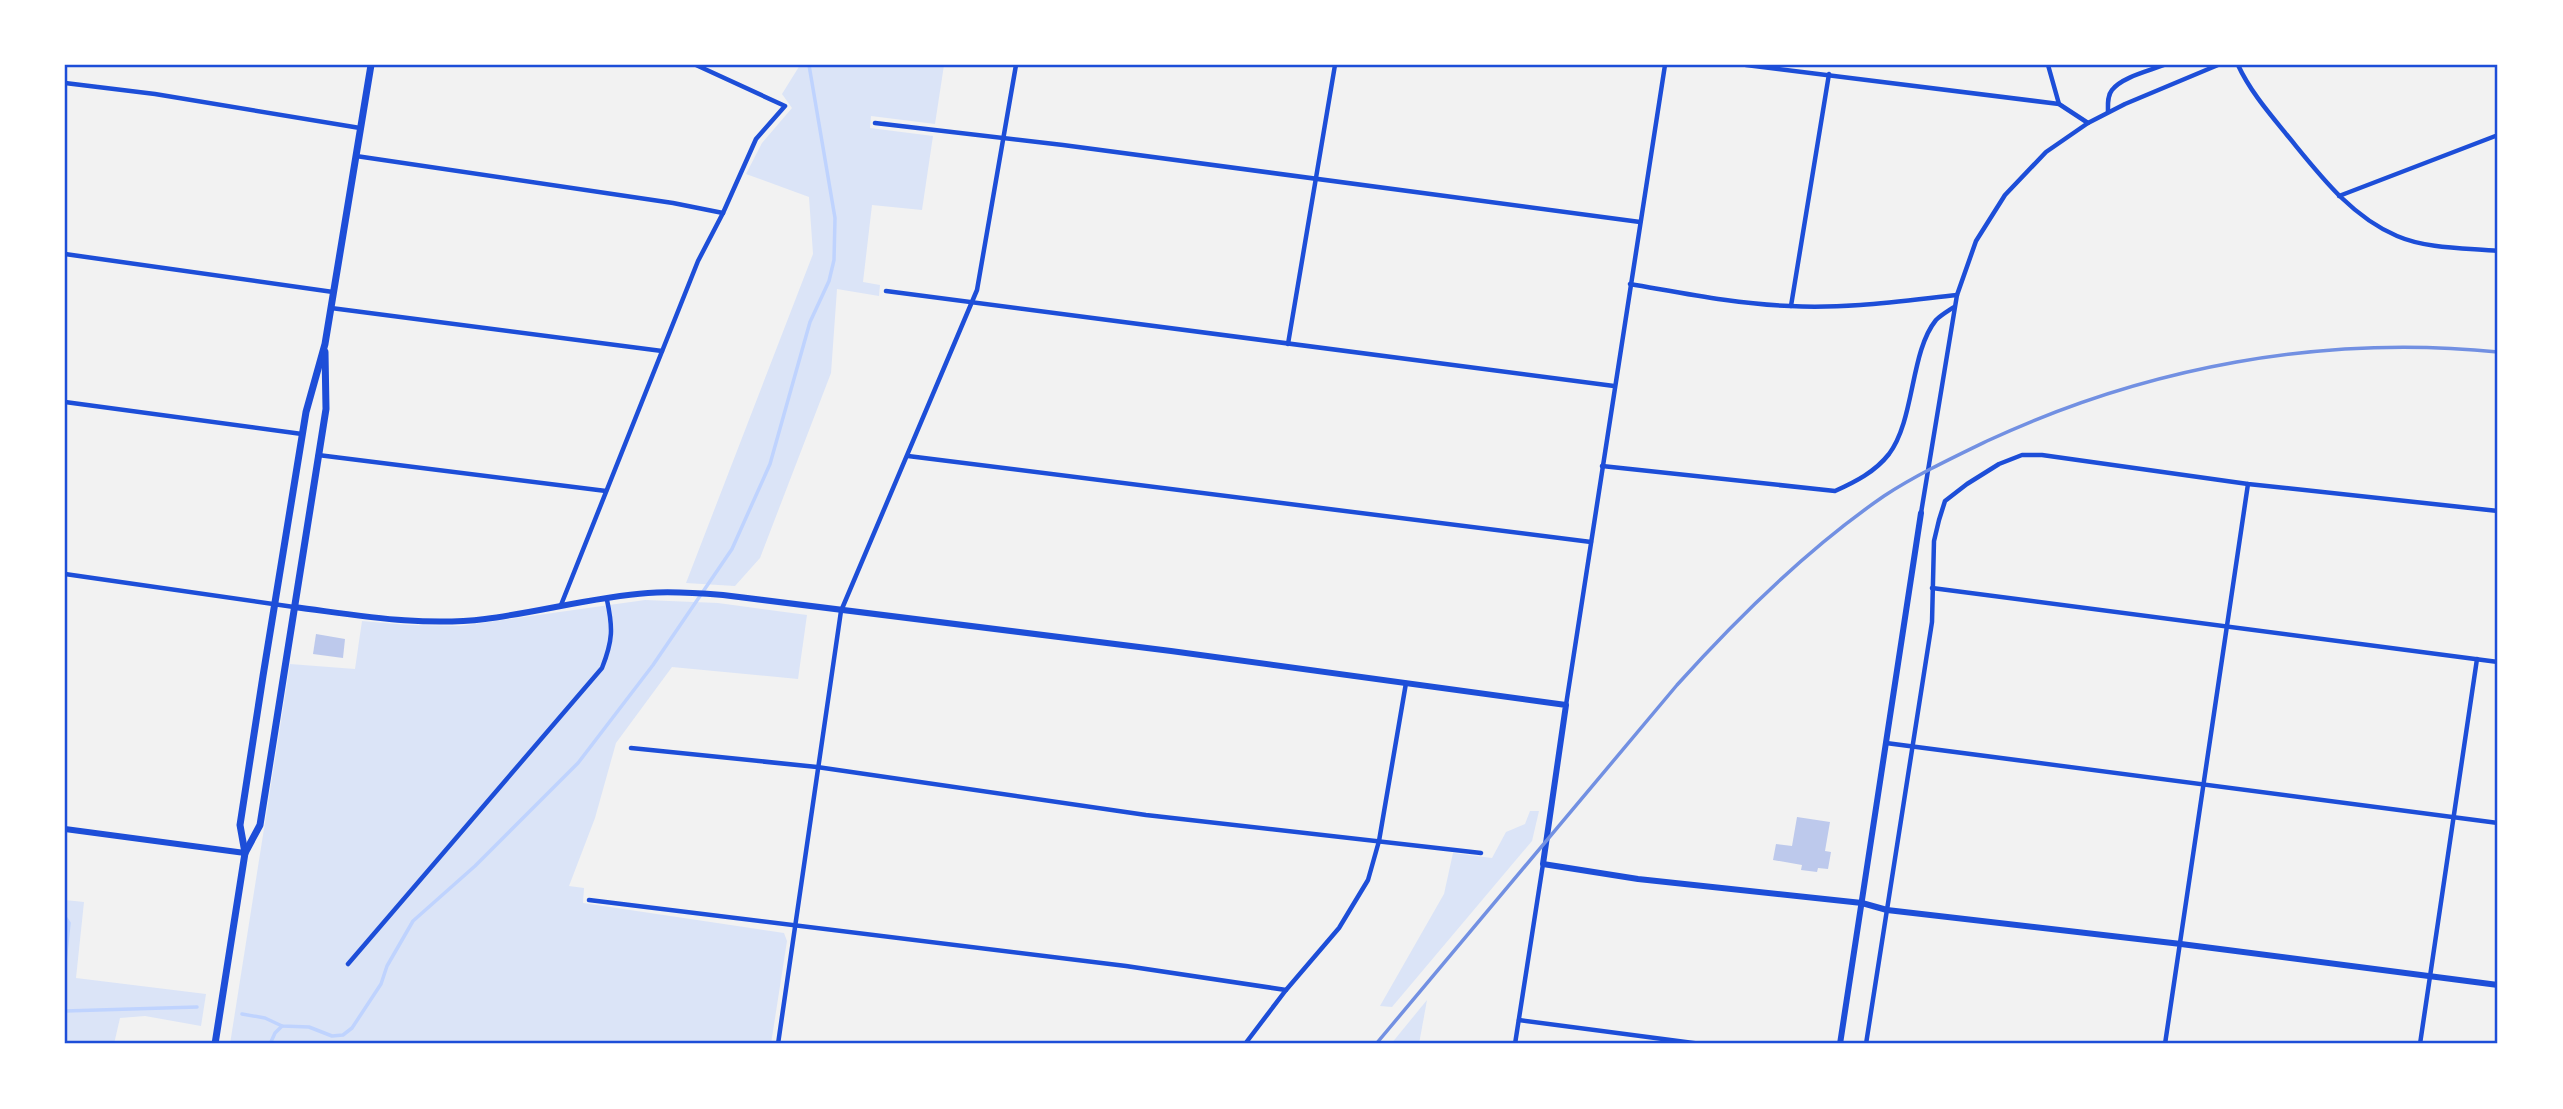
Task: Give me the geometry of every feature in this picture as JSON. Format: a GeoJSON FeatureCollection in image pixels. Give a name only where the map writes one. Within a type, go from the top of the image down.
{"type":"FeatureCollection","features":[{"type":"Feature","properties":{"kind":"main road"},"geometry":{"type":"LineString","coordinates":[[215,1044],[245,853],[240,825],[302,435],[325,344],[371,65]]}},
{"type":"Feature","properties":{"kind":"main road"},"geometry":{"type":"LineString","coordinates":[[245,853],[260,825],[326,409],[325,344]]}},
{"type":"Feature","properties":{"kind":"street"},"geometry":{"type":"LineString","coordinates":[[561,605],[698,261],[723,213],[755,139],[785,106],[696,65]]}},
{"type":"Feature","properties":{"kind":"street"},"geometry":{"type":"LineString","coordinates":[[778,1044],[841,611],[977,290],[985,257],[1016,65]]}},
{"type":"Feature","properties":{"kind":"street"},"geometry":{"type":"LineString","coordinates":[[1288,344],[1335,65]]}},
{"type":"Feature","properties":{"kind":"street"},"geometry":{"type":"LineString","coordinates":[[1515,1044],[1665,65]]}},
{"type":"Feature","properties":{"kind":"street"},"geometry":{"type":"LineString","coordinates":[[1746,65],[2059,104],[2088,123]]}},
{"type":"Feature","properties":{"kind":"street"},"geometry":{"type":"LineString","coordinates":[[2048,65],[2059,104]]}},
{"type":"Feature","properties":{"kind":"street"},"geometry":{"type":"LineString","coordinates":[[2108,113],[2108,98],[2112,89],[2164,65]]}},
{"type":"Feature","properties":{"kind":"street"},"geometry":{"type":"LineString","coordinates":[[1840,1044],[1957,295],[1976,241],[2005,195],[2046,152],[2088,123],[2218,65]]}},
{"type":"Feature","properties":{"kind":"street"},"geometry":{"type":"LineString","coordinates":[[2238,65],[2260,102],[2339,196],[2359,214],[2400,237],[2431,244],[2498,251]]}},
{"type":"Feature","properties":{"kind":"street"},"geometry":{"type":"LineString","coordinates":[[1791,306],[1829,74]]}},
{"type":"Feature","properties":{"kind":"street"},"geometry":{"type":"LineString","coordinates":[[65,83],[155,94],[360,128]]}},
{"type":"Feature","properties":{"kind":"street"},"geometry":{"type":"LineString","coordinates":[[875,123],[1640,222]]}},
{"type":"Feature","properties":{"kind":"street"},"geometry":{"type":"LineString","coordinates":[[2339,196],[2498,135]]}},
{"type":"Feature","properties":{"kind":"street"},"geometry":{"type":"LineString","coordinates":[[356,156],[673,203],[723,213]]}},
{"type":"Feature","properties":{"kind":"street"},"geometry":{"type":"LineString","coordinates":[[65,254],[333,292]]}},
{"type":"Feature","properties":{"kind":"street"},"geometry":{"type":"LineString","coordinates":[[1630,284],[1740,302],[1791,306],[1867,306],[1957,295]]}},
{"type":"Feature","properties":{"kind":"street"},"geometry":{"type":"LineString","coordinates":[[886,290],[1614,386]]}},
{"type":"Feature","properties":{"kind":"street"},"geometry":{"type":"LineString","coordinates":[[1602,466],[1835,491],[1859,480],[1890,453],[1900,432],[1930,328],[1938,318],[1955,307]]}},
{"type":"Feature","properties":{"kind":"street"},"geometry":{"type":"LineString","coordinates":[[331,308],[662,351]]}},
{"type":"Feature","properties":{"kind":"street"},"geometry":{"type":"LineString","coordinates":[[65,402],[302,435]]}},
{"type":"Feature","properties":{"kind":"street"},"geometry":{"type":"LineString","coordinates":[[318,455],[606,491]]}},
{"type":"Feature","properties":{"kind":"street"},"geometry":{"type":"LineString","coordinates":[[1866,1044],[1932,622],[1934,541],[1945,501],[1999,464],[2022,455],[2248,484],[2498,511]]}},
{"type":"Feature","properties":{"kind":"street"},"geometry":{"type":"LineString","coordinates":[[908,456],[1591,542]]}},
{"type":"Feature","properties":{"kind":"street"},"geometry":{"type":"LineString","coordinates":[[2165,1044],[2248,484]]}},
{"type":"Feature","properties":{"kind":"street"},"geometry":{"type":"LineString","coordinates":[[65,575],[399,621],[484,619],[645,593],[723,595],[1406,682],[1566,705]]}},
{"type":"Feature","properties":{"kind":"street"},"geometry":{"type":"LineString","coordinates":[[1932,588],[2498,662]]}},
{"type":"Feature","properties":{"kind":"street"},"geometry":{"type":"LineString","coordinates":[[348,964],[602,667],[610,648],[613,627],[607,600]]}},
{"type":"Feature","properties":{"kind":"street"},"geometry":{"type":"LineString","coordinates":[[2420,1044],[2477,659]]}},
{"type":"Feature","properties":{"kind":"street"},"geometry":{"type":"LineString","coordinates":[[1245,1044],[1286,989],[1339,928],[1368,880],[1379,841],[1406,682]]}},
{"type":"Feature","properties":{"kind":"street"},"geometry":{"type":"LineString","coordinates":[[1886,743],[2498,823]]}},
{"type":"Feature","properties":{"kind":"street"},"geometry":{"type":"LineString","coordinates":[[631,748],[817,767],[1146,815],[1480,853]]}},
{"type":"Feature","properties":{"kind":"street"},"geometry":{"type":"LineString","coordinates":[[65,829],[245,853]]}},
{"type":"Feature","properties":{"kind":"street"},"geometry":{"type":"LineString","coordinates":[[1543,864],[1638,879],[1862,903],[1886,910],[2181,944],[2498,985]]}},
{"type":"Feature","properties":{"kind":"street"},"geometry":{"type":"LineString","coordinates":[[589,900],[1126,966],[1286,989]]}},
{"type":"Feature","properties":{"kind":"street"},"geometry":{"type":"LineString","coordinates":[[1519,1020],[1701,1044]]}},
{"type":"Feature","properties":{"kind":"shaded area"},"geometry":{"type":"Polygon","coordinates":[[[800,65],[944,65],[935,124],[871,116],[870,128],[933,136],[922,210],[872,205],[863,282],[880,285],[879,296],[837,289],[831,373],[760,558],[735,586],[686,583],[813,254],[809,197],[746,174],[762,143],[792,108],[782,94],[800,65]]]}},
{"type":"Feature","properties":{"kind":"shaded area"},"geometry":{"type":"Polygon","coordinates":[[[645,600],[718,603],[807,615],[798,679],[672,667],[616,743],[595,818],[569,886],[584,888],[583,903],[784,933],[787,941],[771,1044],[230,1044],[290,664],[355,669],[362,621],[460,626],[645,600]]]}},
{"type":"Feature","properties":{"kind":"shaded area"},"geometry":{"type":"Polygon","coordinates":[[[1530,811],[1539,811],[1532,841],[1392,1007],[1380,1006],[1444,894],[1453,853],[1492,858],[1506,832],[1525,824],[1530,811]]]}},
{"type":"Feature","properties":{"kind":"shaded area"},"geometry":{"type":"Polygon","coordinates":[[[65,900],[84,902],[76,978],[206,994],[201,1026],[145,1016],[120,1018],[114,1044],[65,1044],[65,900]]]}},
{"type":"Feature","properties":{"kind":"shaded area"},"geometry":{"type":"Polygon","coordinates":[[[1427,1000],[1419,1044],[1391,1044],[1427,1000]]]}},
{"type":"Feature","properties":{"kind":"building"},"geometry":{"type":"Polygon","coordinates":[[[316,634],[345,639],[343,658],[313,654],[316,634]]]}},
{"type":"Feature","properties":{"kind":"building"},"geometry":{"type":"Polygon","coordinates":[[[1797,817],[1830,822],[1825,851],[1831,852],[1828,869],[1818,868],[1817,872],[1801,870],[1802,865],[1773,860],[1776,844],[1792,846],[1797,817]]]}},
{"type":"Feature","properties":{"kind":"waterway"},"geometry":{"type":"LineString","coordinates":[[242,1014],[265,1018],[282,1026],[309,1027],[332,1036],[343,1035],[352,1028],[381,984],[387,966],[413,921],[475,866],[578,763],[653,665],[732,549],[770,464],[810,322],[829,281],[834,260],[835,218],[809,65]]}},
{"type":"Feature","properties":{"kind":"waterway"},"geometry":{"type":"LineString","coordinates":[[65,917],[69,923],[65,962]]}},
{"type":"Feature","properties":{"kind":"waterway"},"geometry":{"type":"LineString","coordinates":[[65,1011],[197,1007]]}},
{"type":"Feature","properties":{"kind":"waterway"},"geometry":{"type":"LineString","coordinates":[[270,1044],[282,1026]]}},
{"type":"Feature","properties":{"kind":"railway"},"geometry":{"type":"LineString","coordinates":[[1376,1044],[1701,659],[1749,609],[1801,561],[1896,488],[1987,441],[2047,415],[2109,393],[2172,376],[2236,362],[2367,348],[2498,352]]}}]}
